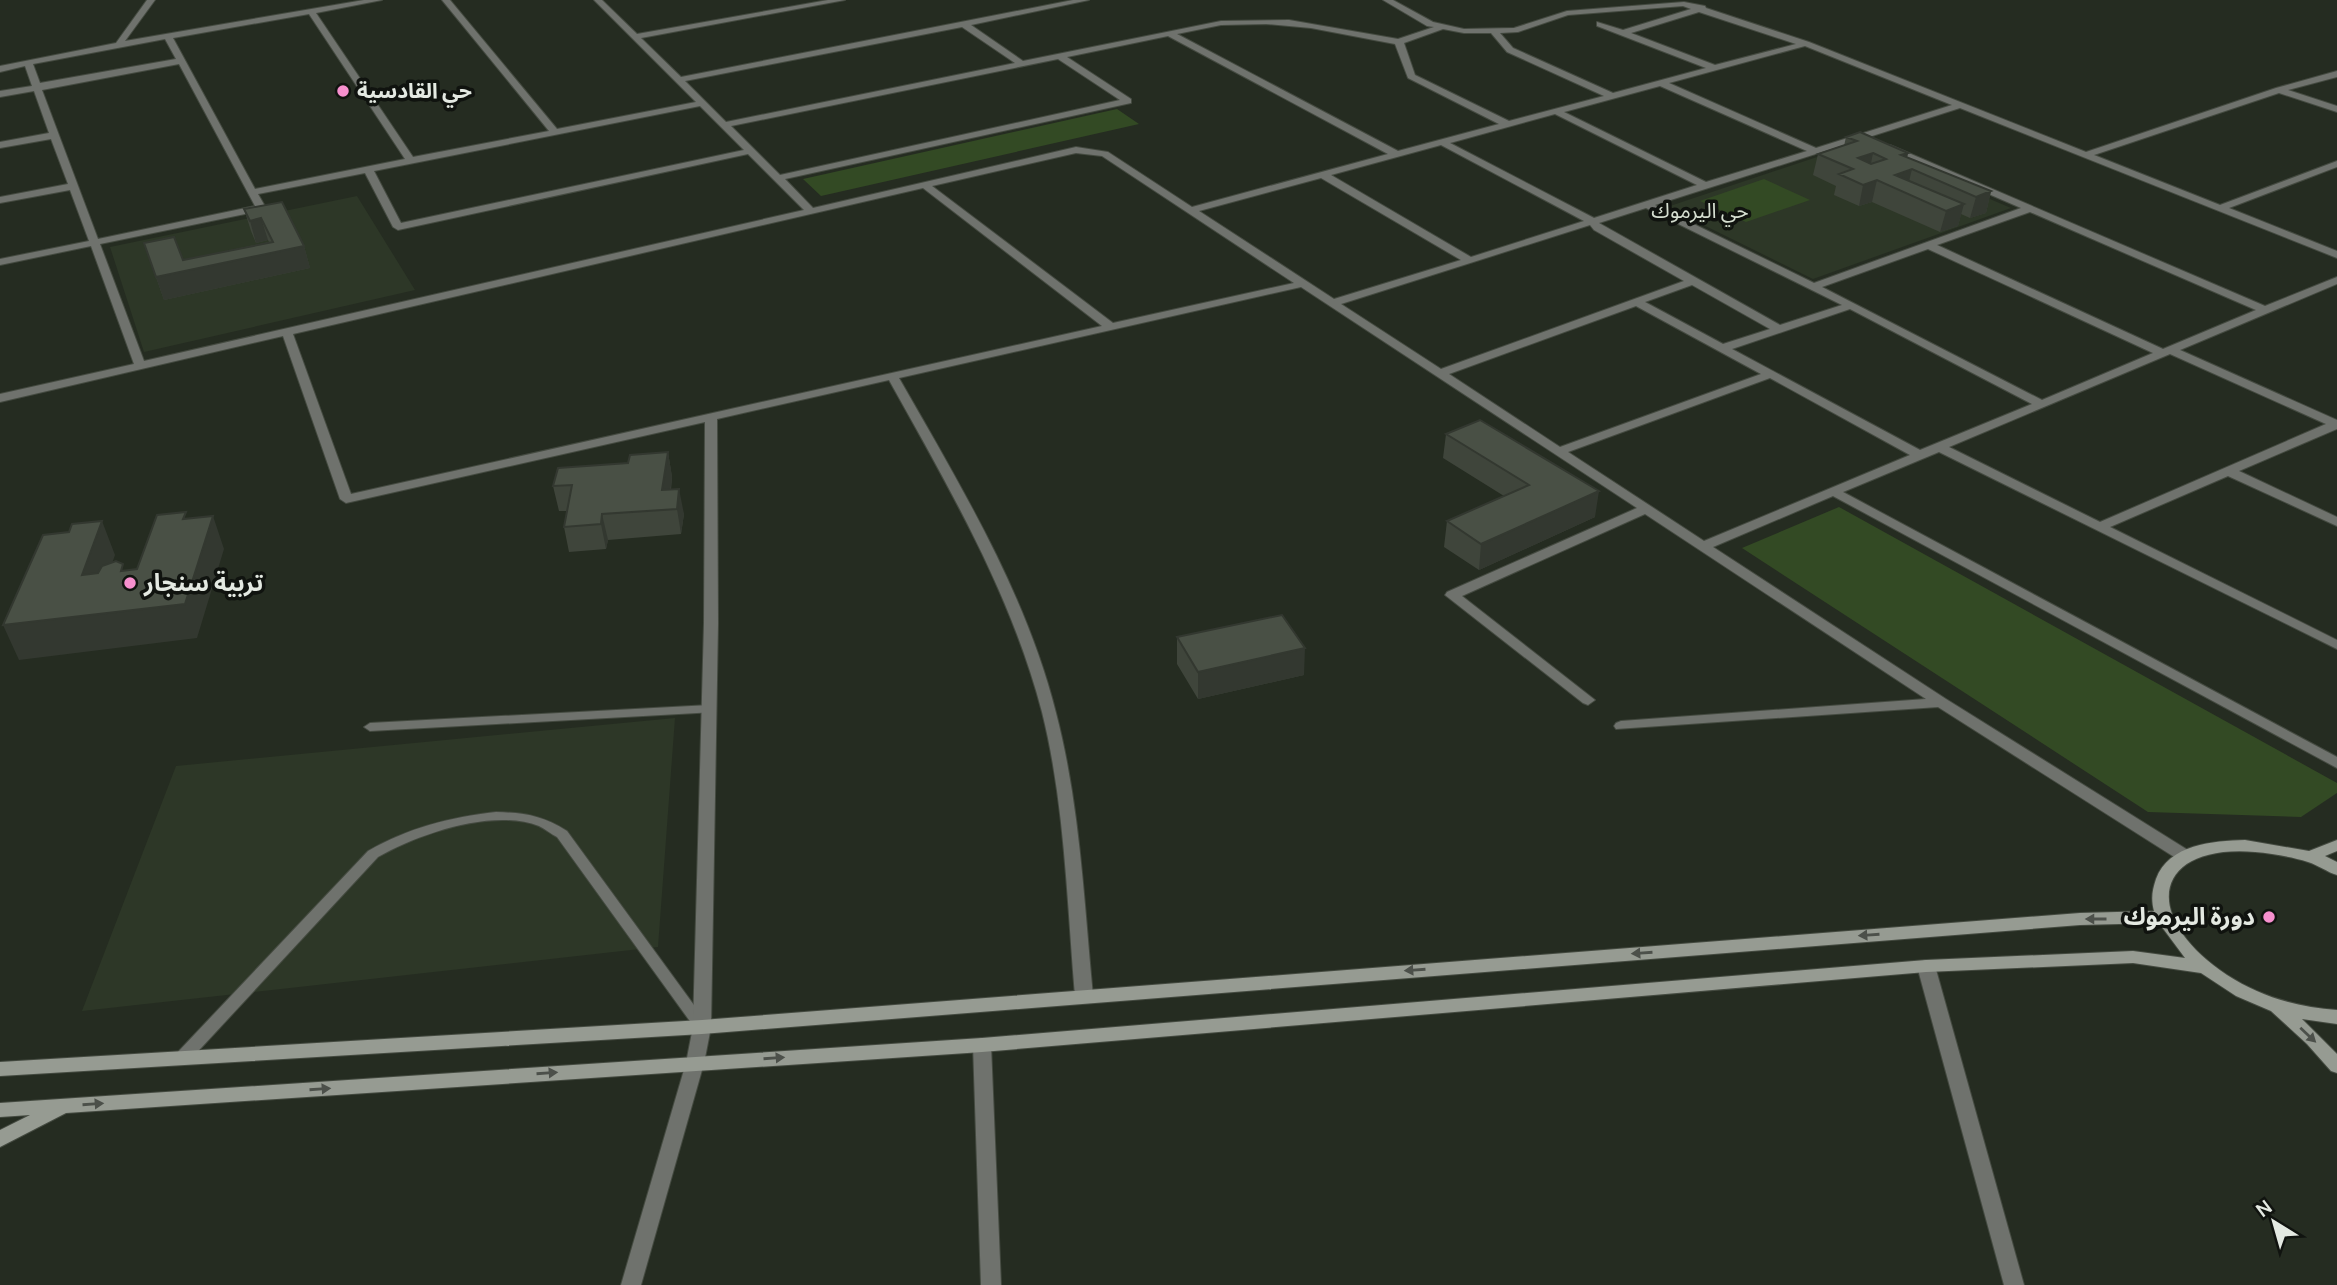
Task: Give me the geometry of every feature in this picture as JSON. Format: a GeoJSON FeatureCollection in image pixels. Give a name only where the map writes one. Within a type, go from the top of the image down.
{"type":"FeatureCollection","features":[{"type":"Feature","properties":{"kind":"street"},"geometry":{"type":"LineString","coordinates":[[119,44],[151,0]]}},
{"type":"Feature","properties":{"kind":"street"},"geometry":{"type":"LineString","coordinates":[[0,69],[119,44],[378,0]]}},
{"type":"Feature","properties":{"kind":"street"},"geometry":{"type":"LineString","coordinates":[[446,0],[554,131]]}},
{"type":"Feature","properties":{"kind":"street"},"geometry":{"type":"LineString","coordinates":[[598,0],[811,211]]}},
{"type":"Feature","properties":{"kind":"street"},"geometry":{"type":"LineString","coordinates":[[635,37],[841,0]]}},
{"type":"Feature","properties":{"kind":"street"},"geometry":{"type":"LineString","coordinates":[[679,80],[1085,0]]}},
{"type":"Feature","properties":{"kind":"street"},"geometry":{"type":"LineString","coordinates":[[1387,0],[1424,21],[1460,31],[1520,30],[1567,13],[1684,4],[1703,5],[2337,255]]}},
{"type":"Feature","properties":{"kind":"street"},"geometry":{"type":"LineString","coordinates":[[1622,33],[1703,5]]}},
{"type":"Feature","properties":{"kind":"street"},"geometry":{"type":"LineString","coordinates":[[311,11],[410,160]]}},
{"type":"Feature","properties":{"kind":"street"},"geometry":{"type":"LineString","coordinates":[[724,125],[1221,23],[1264,20],[1320,26],[1399,41],[1442,27]]}},
{"type":"Feature","properties":{"kind":"street"},"geometry":{"type":"LineString","coordinates":[[964,24],[1022,64]]}},
{"type":"Feature","properties":{"kind":"street"},"geometry":{"type":"LineString","coordinates":[[1600,24],[1714,68]]}},
{"type":"Feature","properties":{"kind":"street"},"geometry":{"type":"LineString","coordinates":[[1494,31],[1510,50],[1612,96]]}},
{"type":"Feature","properties":{"kind":"street"},"geometry":{"type":"LineString","coordinates":[[1170,34],[1396,154]]}},
{"type":"Feature","properties":{"kind":"street"},"geometry":{"type":"LineString","coordinates":[[0,262],[261,208],[167,36]]}},
{"type":"Feature","properties":{"kind":"street"},"geometry":{"type":"LineString","coordinates":[[1399,41],[1411,76],[1507,124]]}},
{"type":"Feature","properties":{"kind":"street"},"geometry":{"type":"LineString","coordinates":[[1191,210],[1806,44]]}},
{"type":"Feature","properties":{"kind":"street"},"geometry":{"type":"LineString","coordinates":[[778,178],[1128,101],[1059,56]]}},
{"type":"Feature","properties":{"kind":"street"},"geometry":{"type":"LineString","coordinates":[[0,94],[182,61]]}},
{"type":"Feature","properties":{"kind":"street"},"geometry":{"type":"LineString","coordinates":[[29,63],[140,366]]}},
{"type":"Feature","properties":{"kind":"street"},"geometry":{"type":"LineString","coordinates":[[2086,155],[2279,90],[2337,74]]}},
{"type":"Feature","properties":{"kind":"street"},"geometry":{"type":"LineString","coordinates":[[1661,83],[1815,151]]}},
{"type":"Feature","properties":{"kind":"street"},"geometry":{"type":"LineString","coordinates":[[2279,90],[2337,109]]}},
{"type":"Feature","properties":{"kind":"street"},"geometry":{"type":"LineString","coordinates":[[253,192],[702,103]]}},
{"type":"Feature","properties":{"kind":"street"},"geometry":{"type":"LineString","coordinates":[[1331,304],[1962,105]]}},
{"type":"Feature","properties":{"kind":"street"},"geometry":{"type":"LineString","coordinates":[[1555,111],[1706,186]]}},
{"type":"Feature","properties":{"kind":"street"},"geometry":{"type":"LineString","coordinates":[[0,145],[56,135]]}},
{"type":"Feature","properties":{"kind":"street"},"geometry":{"type":"LineString","coordinates":[[1863,136],[2265,310]]}},
{"type":"Feature","properties":{"kind":"street"},"geometry":{"type":"LineString","coordinates":[[1442,142],[1592,221],[1598,228],[1779,329]]}},
{"type":"Feature","properties":{"kind":"street"},"geometry":{"type":"LineString","coordinates":[[0,398],[1076,150],[1105,154],[1941,702],[2185,856]]}},
{"type":"Feature","properties":{"kind":"street"},"geometry":{"type":"LineString","coordinates":[[368,169],[398,227],[751,151]]}},
{"type":"Feature","properties":{"kind":"street"},"geometry":{"type":"LineString","coordinates":[[2221,208],[2337,164]]}},
{"type":"Feature","properties":{"kind":"street"},"geometry":{"type":"LineString","coordinates":[[1322,174],[1469,260]]}},
{"type":"Feature","properties":{"kind":"street"},"geometry":{"type":"LineString","coordinates":[[925,184],[1112,328]]}},
{"type":"Feature","properties":{"kind":"street"},"geometry":{"type":"LineString","coordinates":[[0,200],[75,186]]}},
{"type":"Feature","properties":{"kind":"street"},"geometry":{"type":"LineString","coordinates":[[1646,204],[1851,305],[2041,404]]}},
{"type":"Feature","properties":{"kind":"street"},"geometry":{"type":"LineString","coordinates":[[1812,287],[2029,209]]}},
{"type":"Feature","properties":{"kind":"street"},"geometry":{"type":"LineString","coordinates":[[1928,245],[2337,424]]}},
{"type":"Feature","properties":{"kind":"street"},"geometry":{"type":"LineString","coordinates":[[1703,546],[2337,280]]}},
{"type":"Feature","properties":{"kind":"street"},"geometry":{"type":"LineString","coordinates":[[1439,374],[1693,281]]}},
{"type":"Feature","properties":{"kind":"street"},"geometry":{"type":"LineString","coordinates":[[287,331],[346,499],[1302,284]]}},
{"type":"Feature","properties":{"kind":"street"},"geometry":{"type":"LineString","coordinates":[[1637,302],[1920,455]]}},
{"type":"Feature","properties":{"kind":"street"},"geometry":{"type":"LineString","coordinates":[[1723,348],[1851,305]]}},
{"type":"Feature","properties":{"kind":"street"},"geometry":{"type":"LineString","coordinates":[[1558,452],[1771,374]]}},
{"type":"Feature","properties":{"kind":"street"},"geometry":{"type":"LineString","coordinates":[[893,377],[982,537],[1005,588],[1045,700],[1060,767],[1084,996]]}},
{"type":"Feature","properties":{"kind":"street"},"geometry":{"type":"LineString","coordinates":[[631,1285],[695,1063],[702,1027],[710,709],[711,417]]}},
{"type":"Feature","properties":{"kind":"street"},"geometry":{"type":"LineString","coordinates":[[2102,526],[2337,424]]}},
{"type":"Feature","properties":{"kind":"street"},"geometry":{"type":"LineString","coordinates":[[1939,447],[2337,645]]}},
{"type":"Feature","properties":{"kind":"street"},"geometry":{"type":"LineString","coordinates":[[2228,471],[2337,522]]}},
{"type":"Feature","properties":{"kind":"street"},"geometry":{"type":"LineString","coordinates":[[1833,491],[2337,763]]}},
{"type":"Feature","properties":{"kind":"street"},"geometry":{"type":"LineString","coordinates":[[1588,700],[1452,595],[1646,509]]}},
{"type":"Feature","properties":{"kind":"street"},"geometry":{"type":"LineString","coordinates":[[1621,726],[1941,702]]}},
{"type":"Feature","properties":{"kind":"street"},"geometry":{"type":"LineString","coordinates":[[2311,856],[2337,845]]}},
{"type":"Feature","properties":{"kind":"street"},"geometry":{"type":"LineString","coordinates":[[2337,869],[2311,856],[2258,846],[2205,848],[2185,856],[2167,872],[2159,893],[2164,917],[2179,942],[2203,967],[2237,989],[2276,1006],[2319,1017],[2337,1017]]}},
{"type":"Feature","properties":{"kind":"street"},"geometry":{"type":"LineString","coordinates":[[0,1069],[702,1027],[2080,919],[2164,917]]}},
{"type":"Feature","properties":{"kind":"street"},"geometry":{"type":"LineString","coordinates":[[0,1110],[982,1045],[1926,965],[2133,957],[2203,967]]}},
{"type":"Feature","properties":{"kind":"street"},"geometry":{"type":"LineString","coordinates":[[1926,965],[2014,1285]]}},
{"type":"Feature","properties":{"kind":"street"},"geometry":{"type":"LineString","coordinates":[[2276,1006],[2313,1039],[2337,1066]]}},
{"type":"Feature","properties":{"kind":"street"},"geometry":{"type":"LineString","coordinates":[[982,1045],[991,1285]]}},
{"type":"Feature","properties":{"kind":"street"},"geometry":{"type":"LineString","coordinates":[[0,1139],[66,1106]]}},
{"type":"Feature","properties":{"kind":"lane"},"geometry":{"type":"LineString","coordinates":[[370,727],[710,709]]}},
{"type":"Feature","properties":{"kind":"lane"},"geometry":{"type":"LineString","coordinates":[[183,1057],[373,853],[402,836],[427,828],[512,816],[542,820],[562,834],[702,1027]]}},
{"type":"Feature","properties":{"kind":"shaded area"},"geometry":{"type":"Polygon","coordinates":[[[1859,143],[2011,208],[1813,279],[1667,207],[1859,143]]]}},
{"type":"Feature","properties":{"kind":"shaded area"},"geometry":{"type":"Polygon","coordinates":[[[357,196],[415,290],[144,352],[110,247],[357,196]]]}},
{"type":"Feature","properties":{"kind":"shaded area"},"geometry":{"type":"Polygon","coordinates":[[[675,718],[658,947],[82,1011],[176,766],[675,718]]]}},
{"type":"Feature","properties":{"kind":"green space"},"geometry":{"type":"Polygon","coordinates":[[[1117,109],[1139,124],[821,196],[803,179],[1117,109]]]}},
{"type":"Feature","properties":{"kind":"green space"},"geometry":{"type":"Polygon","coordinates":[[[1764,179],[1810,200],[1746,222],[1700,201],[1764,179]]]}},
{"type":"Feature","properties":{"kind":"green space"},"geometry":{"type":"Polygon","coordinates":[[[1839,507],[2337,783],[2337,793],[2301,817],[2148,812],[1742,548],[1839,507]]]}},
{"type":"Feature","properties":{"kind":"building"},"geometry":{"type":"Polygon","coordinates":[[[1860,132],[1908,153],[1901,155],[1991,191],[1976,197],[1912,169],[1895,175],[1964,204],[1946,211],[1877,180],[1863,185],[1839,174],[1853,169],[1818,154],[1857,141],[1846,137],[1860,132]],[[1873,153],[1858,158],[1871,164],[1886,159],[1873,153]]]}},
{"type":"Feature","properties":{"kind":"building"},"geometry":{"type":"Polygon","coordinates":[[[282,202],[304,246],[156,277],[144,243],[174,237],[183,260],[273,242],[261,218],[250,221],[244,209],[282,202]]]}},
{"type":"Feature","properties":{"kind":"building"},"geometry":{"type":"Polygon","coordinates":[[[1480,420],[1599,491],[1481,544],[1447,521],[1529,485],[1446,434],[1480,420]]]}},
{"type":"Feature","properties":{"kind":"building"},"geometry":{"type":"Polygon","coordinates":[[[668,452],[662,490],[679,489],[677,509],[602,514],[601,524],[564,527],[572,485],[553,486],[558,468],[628,463],[630,455],[668,452]]]}},
{"type":"Feature","properties":{"kind":"building"},"geometry":{"type":"Polygon","coordinates":[[[186,512],[183,519],[213,516],[185,604],[3,625],[43,535],[69,532],[72,524],[102,521],[82,575],[98,573],[102,566],[116,561],[123,564],[121,571],[137,569],[157,515],[186,512]]]}},
{"type":"Feature","properties":{"kind":"building"},"geometry":{"type":"Polygon","coordinates":[[[1282,615],[1305,648],[1198,672],[1177,637],[1282,615]]]}},
{"type":"Feature","properties":{"kind":"place","name":"حي القادسية"},"geometry":{"type":"Point","coordinates":[343,91]}},
{"type":"Feature","properties":{"kind":"place","name":"تربية سنجار"},"geometry":{"type":"Point","coordinates":[130,583]}},
{"type":"Feature","properties":{"kind":"place","name":"دورة اليرموك"},"geometry":{"type":"Point","coordinates":[2269,917]}},
{"type":"Feature","properties":{"kind":"district","name":"حي اليرموك"},"geometry":{"type":"Point","coordinates":[1700,211]}}]}
